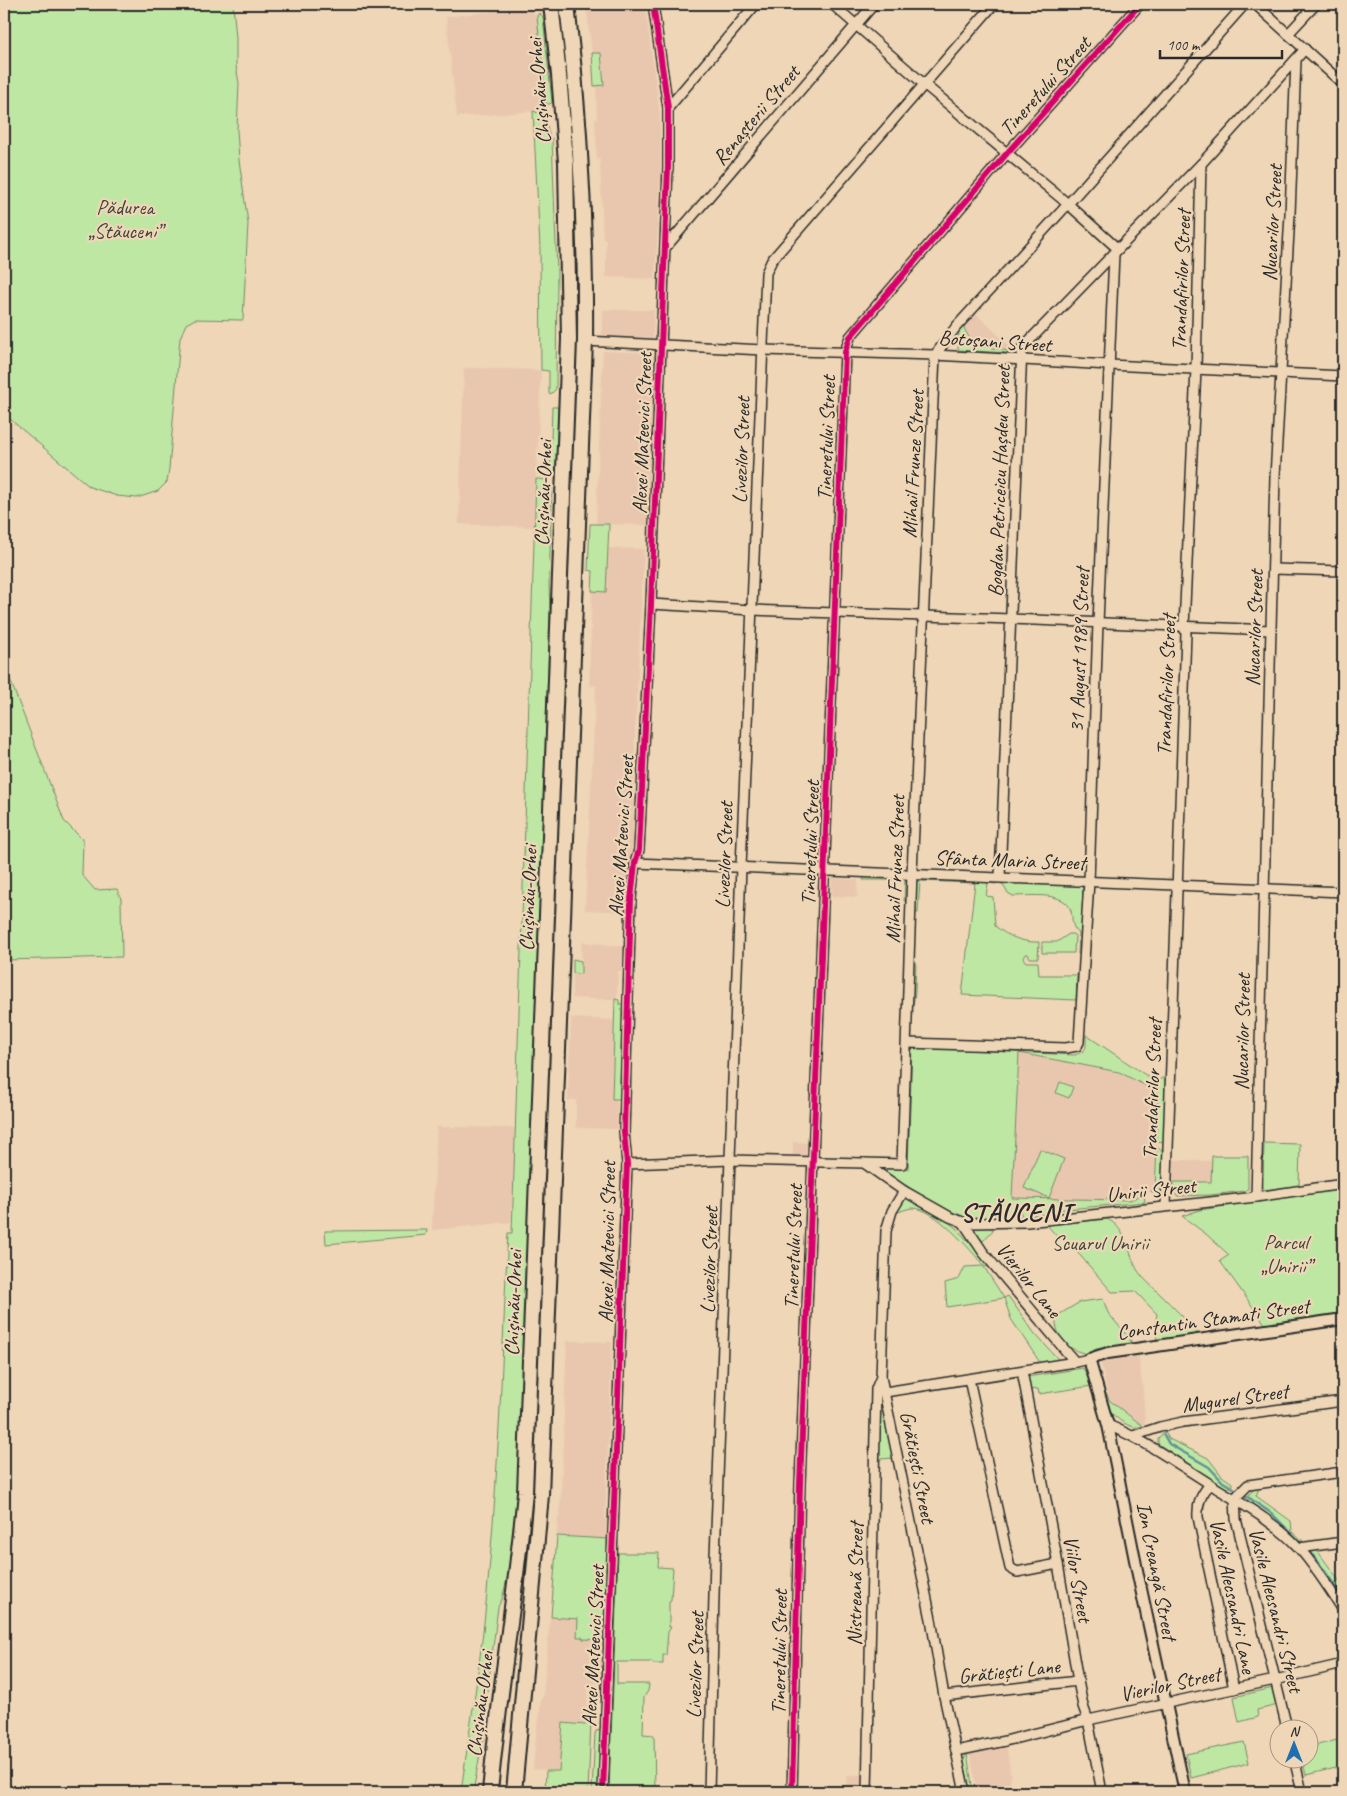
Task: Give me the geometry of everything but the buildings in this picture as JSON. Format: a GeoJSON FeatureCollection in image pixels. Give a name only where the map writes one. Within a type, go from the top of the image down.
{"type":"FeatureCollection","features":[{"type":"Feature","properties":{"kind":"highway","name":"Chișinău-Orhei"},"geometry":{"type":"LineString","coordinates":[[490,1792],[525,1492],[569,339],[566,162],[551,4]]}},
{"type":"Feature","properties":{"kind":"highway","name":"Chișinău-Orhei"},"geometry":{"type":"LineString","coordinates":[[514,1792],[534,1591],[544,1450],[585,341],[586,263],[583,176],[567,4]]}},
{"type":"Feature","properties":{"kind":"street","name":"Alexei Mateevici Street"},"geometry":{"type":"LineString","coordinates":[[603,1792],[627,1164],[624,1122],[631,899],[635,863],[639,850],[665,248],[668,108],[653,4]]}},
{"type":"Feature","properties":{"kind":"street"},"geometry":{"type":"LineString","coordinates":[[668,108],[756,4]]}},
{"type":"Feature","properties":{"kind":"street"},"geometry":{"type":"LineString","coordinates":[[832,4],[1068,204],[1116,251]]}},
{"type":"Feature","properties":{"kind":"street","name":"Renașterii Street"},"geometry":{"type":"LineString","coordinates":[[665,248],[874,4]]}},
{"type":"Feature","properties":{"kind":"street","name":"Livezilor Street"},"geometry":{"type":"LineString","coordinates":[[709,1792],[715,1557],[766,273],[772,260],[994,4]]}},
{"type":"Feature","properties":{"kind":"street","name":"Tineretului Street"},"geometry":{"type":"LineString","coordinates":[[792,1792],[800,1484],[845,352],[850,337],[1008,152],[1140,4]]}},
{"type":"Feature","properties":{"kind":"street"},"geometry":{"type":"LineString","coordinates":[[935,354],[956,327],[1245,4]]}},
{"type":"Feature","properties":{"kind":"street"},"geometry":{"type":"LineString","coordinates":[[1255,4],[1343,84]]}},
{"type":"Feature","properties":{"kind":"street"},"geometry":{"type":"LineString","coordinates":[[1288,34],[1316,4]]}},
{"type":"Feature","properties":{"kind":"street","name":"Bogdan Petriceicu Hașdeu Street"},"geometry":{"type":"LineString","coordinates":[[1000,877],[1022,348],[1202,164],[1305,49]]}},
{"type":"Feature","properties":{"kind":"street","name":"Nucarilor Street"},"geometry":{"type":"LineString","coordinates":[[1256,1196],[1275,477],[1282,373],[1296,60]]}},
{"type":"Feature","properties":{"kind":"street","name":"Trandafirilor Street"},"geometry":{"type":"LineString","coordinates":[[1166,1206],[1186,633],[1184,627],[1196,369],[1202,164]]}},
{"type":"Feature","properties":{"kind":"street","name":"31 August 1989 Street"},"geometry":{"type":"LineString","coordinates":[[907,1043],[1066,1048],[1077,1046],[1080,1037],[1109,365],[1116,251]]}},
{"type":"Feature","properties":{"kind":"street","name":"Botoșani Street"},"geometry":{"type":"LineString","coordinates":[[585,341],[763,350],[935,354],[1109,365],[1343,376]]}},
{"type":"Feature","properties":{"kind":"street","name":"Mihail Frunze Street"},"geometry":{"type":"LineString","coordinates":[[864,1163],[902,1164],[912,874],[935,354]]}},
{"type":"Feature","properties":{"kind":"street"},"geometry":{"type":"LineString","coordinates":[[1273,569],[1343,571]]}},
{"type":"Feature","properties":{"kind":"street"},"geometry":{"type":"LineString","coordinates":[[651,604],[752,610],[1271,630]]}},
{"type":"Feature","properties":{"kind":"street","name":"Sfânta Maria Street"},"geometry":{"type":"LineString","coordinates":[[635,863],[1343,892]]}},
{"type":"Feature","properties":{"kind":"street"},"geometry":{"type":"LineString","coordinates":[[627,1164],[731,1160],[864,1163],[904,1191],[950,1217],[963,1222]]}},
{"type":"Feature","properties":{"kind":"street","name":"Unirii Street"},"geometry":{"type":"LineString","coordinates":[[963,1222],[1011,1223],[1256,1196],[1343,1184]]}},
{"type":"Feature","properties":{"kind":"street","name":"Grătiești Street"},"geometry":{"type":"LineString","coordinates":[[904,1191],[892,1211],[886,1230],[882,1377],[931,1619],[944,1696],[965,1792]]}},
{"type":"Feature","properties":{"kind":"street","name":"Vierilor Lane"},"geometry":{"type":"LineString","coordinates":[[963,1222],[983,1252],[1075,1362]]}},
{"type":"Feature","properties":{"kind":"street","name":"Constantin Stamati Street"},"geometry":{"type":"LineString","coordinates":[[1089,1359],[1118,1352],[1343,1319]]}},
{"type":"Feature","properties":{"kind":"street"},"geometry":{"type":"LineString","coordinates":[[885,1392],[1089,1359]]}},
{"type":"Feature","properties":{"kind":"street","name":"Ion Creangă Street"},"geometry":{"type":"LineString","coordinates":[[1089,1359],[1108,1425],[1185,1792]]}},
{"type":"Feature","properties":{"kind":"street","name":"Viilor Street"},"geometry":{"type":"LineString","coordinates":[[1022,1371],[1078,1681],[1088,1720],[1102,1792]]}},
{"type":"Feature","properties":{"kind":"street","name":"Nistreană Street"},"geometry":{"type":"LineString","coordinates":[[867,1792],[876,1389],[882,1377]]}},
{"type":"Feature","properties":{"kind":"street"},"geometry":{"type":"LineString","coordinates":[[969,1379],[1010,1568],[1017,1572],[1058,1564]]}},
{"type":"Feature","properties":{"kind":"street","name":"Mugurel Street"},"geometry":{"type":"LineString","coordinates":[[1133,1436],[1183,1422],[1343,1402]]}},
{"type":"Feature","properties":{"kind":"street"},"geometry":{"type":"LineString","coordinates":[[1108,1425],[1133,1436],[1186,1467],[1210,1484],[1235,1498],[1272,1525],[1299,1548],[1343,1610]]}},
{"type":"Feature","properties":{"kind":"street"},"geometry":{"type":"LineString","coordinates":[[1235,1498],[1248,1485],[1343,1472]]}},
{"type":"Feature","properties":{"kind":"street","name":"Vasile Alecsandri Lane"},"geometry":{"type":"LineString","coordinates":[[1210,1484],[1199,1500],[1197,1508],[1198,1517],[1234,1689]]}},
{"type":"Feature","properties":{"kind":"street","name":"Vasile Alecsandri Street"},"geometry":{"type":"LineString","coordinates":[[1235,1498],[1236,1519],[1284,1718]]}},
{"type":"Feature","properties":{"kind":"street"},"geometry":{"type":"LineString","coordinates":[[1299,1548],[1343,1542]]}},
{"type":"Feature","properties":{"kind":"street","name":"Vierilor Street"},"geometry":{"type":"LineString","coordinates":[[956,1751],[1343,1664]]}},
{"type":"Feature","properties":{"kind":"street","name":"Grătiești Lane"},"geometry":{"type":"LineString","coordinates":[[944,1696],[1078,1681]]}},
{"type":"Feature","properties":{"kind":"street"},"geometry":{"type":"LineString","coordinates":[[1296,1768],[1302,1792]]}},
{"type":"Feature","properties":{"kind":"shaded area"},"geometry":{"type":"Polygon","coordinates":[[[586,4],[645,4],[660,116],[661,167],[655,279],[606,277],[606,240],[603,239],[600,160],[597,159],[595,120],[597,119],[596,86],[604,85],[601,53],[592,53],[586,4]]]}},
{"type":"Feature","properties":{"kind":"shaded area"},"geometry":{"type":"Polygon","coordinates":[[[527,7],[537,16],[546,101],[536,111],[457,117],[446,17],[527,7]]]}},
{"type":"Feature","properties":{"kind":"shaded area"},"geometry":{"type":"Polygon","coordinates":[[[603,310],[654,310],[653,338],[602,337],[603,310]]]}},
{"type":"Feature","properties":{"kind":"shaded area"},"geometry":{"type":"Polygon","coordinates":[[[975,313],[1011,347],[1008,352],[959,350],[960,329],[975,313]]]}},
{"type":"Feature","properties":{"kind":"shaded area"},"geometry":{"type":"Polygon","coordinates":[[[603,351],[656,353],[649,525],[596,524],[603,351]]]}},
{"type":"Feature","properties":{"kind":"shaded area"},"geometry":{"type":"Polygon","coordinates":[[[464,368],[541,370],[534,527],[459,524],[464,368]]]}},
{"type":"Feature","properties":{"kind":"shaded area"},"geometry":{"type":"Polygon","coordinates":[[[608,548],[644,549],[635,734],[633,857],[627,870],[625,912],[585,910],[596,686],[589,685],[592,591],[606,592],[608,548]]]}},
{"type":"Feature","properties":{"kind":"shaded area"},"geometry":{"type":"Polygon","coordinates":[[[832,878],[858,880],[857,897],[831,896],[832,878]]]}},
{"type":"Feature","properties":{"kind":"shaded area"},"geometry":{"type":"Polygon","coordinates":[[[582,942],[623,946],[622,971],[618,971],[617,1000],[572,998],[573,973],[581,973],[582,942]]]}},
{"type":"Feature","properties":{"kind":"shaded area"},"geometry":{"type":"Polygon","coordinates":[[[571,1018],[614,1020],[612,1099],[617,1099],[617,1129],[576,1128],[576,1100],[568,1100],[571,1018]]]}},
{"type":"Feature","properties":{"kind":"shaded area"},"geometry":{"type":"Polygon","coordinates":[[[1018,1053],[1119,1072],[1158,1092],[1155,1190],[1130,1200],[1012,1198],[1018,1053]]]}},
{"type":"Feature","properties":{"kind":"shaded area"},"geometry":{"type":"Polygon","coordinates":[[[437,1127],[516,1128],[511,1222],[432,1230],[437,1127]]]}},
{"type":"Feature","properties":{"kind":"shaded area"},"geometry":{"type":"Polygon","coordinates":[[[793,1142],[807,1143],[806,1155],[793,1155],[793,1142]]]}},
{"type":"Feature","properties":{"kind":"shaded area"},"geometry":{"type":"Polygon","coordinates":[[[1174,1160],[1212,1161],[1211,1182],[1174,1182],[1174,1160]]]}},
{"type":"Feature","properties":{"kind":"shaded area"},"geometry":{"type":"Polygon","coordinates":[[[567,1341],[612,1342],[605,1520],[607,1520],[606,1539],[557,1536],[558,1517],[560,1517],[567,1341]]]}},
{"type":"Feature","properties":{"kind":"shaded area"},"geometry":{"type":"Polygon","coordinates":[[[1138,1352],[1143,1391],[1145,1421],[1143,1426],[1109,1400],[1100,1359],[1138,1352]]]}},
{"type":"Feature","properties":{"kind":"shaded area"},"geometry":{"type":"Polygon","coordinates":[[[550,1617],[578,1619],[583,1639],[604,1640],[603,1681],[601,1684],[589,1683],[585,1725],[563,1724],[559,1771],[533,1769],[537,1725],[541,1699],[543,1697],[550,1617]]]}},
{"type":"Feature","properties":{"kind":"shaded area"},"geometry":{"type":"Polygon","coordinates":[[[1004,1744],[1007,1748],[1010,1773],[1012,1773],[1007,1792],[977,1792],[970,1751],[1004,1744]]]}},
{"type":"Feature","properties":{"kind":"shaded area"},"geometry":{"type":"Polygon","coordinates":[[[847,1775],[865,1775],[864,1792],[846,1792],[847,1775]]]}},
{"type":"Feature","properties":{"kind":"green space","name":"Pădurea „Stăuceni”"},"geometry":{"type":"Polygon","coordinates":[[[4,4],[233,4],[236,66],[239,83],[237,130],[239,160],[248,223],[243,320],[195,319],[186,324],[180,338],[167,482],[158,491],[137,498],[117,496],[90,487],[4,414],[4,4]]]}},
{"type":"Feature","properties":{"kind":"green space"},"geometry":{"type":"Polygon","coordinates":[[[539,13],[543,17],[552,102],[550,104],[547,104],[546,101],[537,16],[539,13]]]}},
{"type":"Feature","properties":{"kind":"green space"},"geometry":{"type":"Polygon","coordinates":[[[592,53],[601,53],[604,85],[594,86],[592,53]]]}},
{"type":"Feature","properties":{"kind":"green space"},"geometry":{"type":"Polygon","coordinates":[[[1341,90],[1343,91],[1343,128],[1339,128],[1341,90]]]}},
{"type":"Feature","properties":{"kind":"green space"},"geometry":{"type":"Polygon","coordinates":[[[533,111],[541,114],[547,126],[550,139],[552,138],[557,272],[556,389],[549,394],[549,371],[541,370],[540,248],[533,111]]]}},
{"type":"Feature","properties":{"kind":"green space"},"geometry":{"type":"Polygon","coordinates":[[[963,326],[969,337],[981,342],[982,346],[1009,351],[1007,353],[958,350],[959,329],[963,326]]]}},
{"type":"Feature","properties":{"kind":"green space"},"geometry":{"type":"Polygon","coordinates":[[[552,407],[558,407],[556,469],[553,472],[550,470],[552,407]]]}},
{"type":"Feature","properties":{"kind":"green space"},"geometry":{"type":"Polygon","coordinates":[[[536,479],[547,481],[552,489],[550,613],[520,1457],[510,1567],[502,1599],[498,1607],[483,1729],[484,1741],[482,1743],[473,1792],[461,1792],[479,1668],[487,1593],[497,1458],[508,1233],[512,1233],[536,479]]]}},
{"type":"Feature","properties":{"kind":"green space"},"geometry":{"type":"Polygon","coordinates":[[[590,524],[609,524],[606,592],[592,591],[593,571],[588,570],[590,524]]]}},
{"type":"Feature","properties":{"kind":"green space"},"geometry":{"type":"Polygon","coordinates":[[[4,664],[64,821],[83,840],[82,875],[95,890],[117,889],[121,899],[122,957],[4,960],[4,664]]]}},
{"type":"Feature","properties":{"kind":"green space"},"geometry":{"type":"Polygon","coordinates":[[[865,876],[907,879],[908,901],[904,901],[905,880],[863,880],[865,876]]]}},
{"type":"Feature","properties":{"kind":"green space"},"geometry":{"type":"Polygon","coordinates":[[[921,879],[993,881],[996,884],[988,883],[986,896],[993,897],[995,926],[1016,938],[1039,942],[1038,958],[1030,958],[1028,954],[1025,954],[1023,958],[1026,962],[1038,962],[1039,975],[1077,975],[1076,1000],[962,995],[975,883],[920,881],[918,913],[916,913],[916,883],[921,879]]]}},
{"type":"Feature","properties":{"kind":"green space"},"geometry":{"type":"Polygon","coordinates":[[[1004,881],[1083,885],[1081,953],[1078,954],[1079,933],[1073,926],[1071,911],[1068,905],[1055,897],[1038,895],[1013,896],[1008,893],[1002,884],[1004,881]]]}},
{"type":"Feature","properties":{"kind":"green space"},"geometry":{"type":"Polygon","coordinates":[[[1069,934],[1075,936],[1074,953],[1042,953],[1042,942],[1057,942],[1069,934]]]}},
{"type":"Feature","properties":{"kind":"green space"},"geometry":{"type":"Polygon","coordinates":[[[573,959],[581,961],[581,974],[573,973],[573,959]]]}},
{"type":"Feature","properties":{"kind":"green space"},"geometry":{"type":"Polygon","coordinates":[[[914,960],[916,961],[913,1006],[911,1004],[914,960]]]}},
{"type":"Feature","properties":{"kind":"green space"},"geometry":{"type":"Polygon","coordinates":[[[615,999],[619,1000],[619,1004],[623,1004],[621,1099],[612,1099],[615,999]]]}},
{"type":"Feature","properties":{"kind":"green space"},"geometry":{"type":"Polygon","coordinates":[[[1086,1035],[1156,1082],[1165,1078],[1164,1142],[1156,1141],[1158,1092],[1119,1072],[1019,1053],[1012,1198],[1130,1200],[1144,1194],[1145,1202],[1056,1210],[1056,1214],[1022,1216],[1020,1211],[1013,1211],[1012,1218],[964,1217],[946,1210],[874,1166],[908,1169],[912,1047],[1075,1055],[1082,1052],[1085,1048],[1086,1035]]]}},
{"type":"Feature","properties":{"kind":"green space"},"geometry":{"type":"Polygon","coordinates":[[[1060,1082],[1073,1087],[1069,1098],[1056,1093],[1060,1082]]]}},
{"type":"Feature","properties":{"kind":"green space"},"geometry":{"type":"Polygon","coordinates":[[[1264,1143],[1300,1144],[1299,1186],[1263,1190],[1264,1143]]]}},
{"type":"Feature","properties":{"kind":"green space"},"geometry":{"type":"Polygon","coordinates":[[[1157,1147],[1164,1153],[1162,1200],[1151,1191],[1155,1190],[1157,1147]]]}},
{"type":"Feature","properties":{"kind":"green space"},"geometry":{"type":"Polygon","coordinates":[[[1040,1149],[1064,1159],[1049,1198],[1024,1188],[1040,1149]]]}},
{"type":"Feature","properties":{"kind":"green space"},"geometry":{"type":"Polygon","coordinates":[[[1212,1156],[1248,1156],[1248,1189],[1211,1195],[1175,1195],[1174,1182],[1211,1182],[1212,1156]]]}},
{"type":"Feature","properties":{"kind":"green space","name":"Parcul „Unirii”"},"geometry":{"type":"Polygon","coordinates":[[[1343,1188],[1343,1315],[1270,1325],[1265,1324],[1220,1261],[1229,1255],[1182,1216],[1200,1210],[1343,1188]]]}},
{"type":"Feature","properties":{"kind":"green space"},"geometry":{"type":"Polygon","coordinates":[[[908,1198],[956,1228],[991,1266],[984,1267],[1004,1298],[947,1307],[945,1283],[959,1279],[965,1267],[984,1266],[952,1231],[932,1215],[913,1208],[894,1213],[901,1202],[908,1198]]]}},
{"type":"Feature","properties":{"kind":"green space","name":"Scuarul Unirii"},"geometry":{"type":"Polygon","coordinates":[[[1107,1219],[1114,1223],[1123,1235],[1140,1274],[1199,1335],[1157,1340],[1155,1327],[1157,1314],[1135,1291],[1112,1292],[1064,1237],[1060,1240],[1047,1225],[1107,1219]]]}},
{"type":"Feature","properties":{"kind":"green space"},"geometry":{"type":"Polygon","coordinates":[[[974,1227],[991,1227],[993,1230],[983,1241],[972,1229],[974,1227]]]}},
{"type":"Feature","properties":{"kind":"green space"},"geometry":{"type":"Polygon","coordinates":[[[427,1230],[426,1235],[326,1244],[325,1231],[427,1230]]]}},
{"type":"Feature","properties":{"kind":"green space"},"geometry":{"type":"Polygon","coordinates":[[[1008,1296],[1035,1334],[1058,1359],[1041,1364],[1011,1319],[1004,1298],[1008,1296]]]}},
{"type":"Feature","properties":{"kind":"green space"},"geometry":{"type":"Polygon","coordinates":[[[1103,1299],[1108,1313],[1132,1344],[1096,1349],[1087,1354],[1068,1346],[1060,1337],[1055,1317],[1080,1302],[1103,1299]]]}},
{"type":"Feature","properties":{"kind":"green space"},"geometry":{"type":"Polygon","coordinates":[[[1083,1368],[1092,1386],[1039,1394],[1038,1389],[1029,1390],[1027,1377],[1083,1368]]]}},
{"type":"Feature","properties":{"kind":"green space"},"geometry":{"type":"Polygon","coordinates":[[[879,1390],[895,1458],[879,1459],[879,1390]]]}},
{"type":"Feature","properties":{"kind":"green space"},"geometry":{"type":"Polygon","coordinates":[[[1104,1394],[1107,1394],[1109,1400],[1143,1426],[1129,1426],[1117,1418],[1110,1412],[1104,1394]]]}},
{"type":"Feature","properties":{"kind":"green space"},"geometry":{"type":"Polygon","coordinates":[[[1165,1432],[1169,1439],[1208,1458],[1222,1476],[1232,1483],[1233,1486],[1225,1488],[1158,1445],[1158,1438],[1165,1432]]]}},
{"type":"Feature","properties":{"kind":"green space"},"geometry":{"type":"Polygon","coordinates":[[[1259,1488],[1256,1496],[1291,1521],[1292,1531],[1303,1541],[1299,1545],[1246,1498],[1254,1489],[1259,1488]]]}},
{"type":"Feature","properties":{"kind":"green space"},"geometry":{"type":"Polygon","coordinates":[[[557,1536],[609,1539],[604,1640],[577,1637],[578,1619],[551,1617],[557,1536]]]}},
{"type":"Feature","properties":{"kind":"green space"},"geometry":{"type":"Polygon","coordinates":[[[1314,1548],[1343,1586],[1343,1601],[1308,1552],[1314,1548]]]}},
{"type":"Feature","properties":{"kind":"green space"},"geometry":{"type":"Polygon","coordinates":[[[618,1553],[659,1553],[658,1567],[673,1568],[671,1600],[669,1601],[669,1627],[671,1627],[668,1632],[666,1655],[663,1655],[663,1664],[653,1664],[652,1662],[617,1662],[617,1684],[649,1684],[648,1691],[644,1697],[643,1734],[654,1735],[655,1792],[609,1792],[618,1553]]]}},
{"type":"Feature","properties":{"kind":"green space"},"geometry":{"type":"Polygon","coordinates":[[[1273,1688],[1278,1705],[1257,1710],[1258,1717],[1239,1722],[1234,1697],[1273,1688]]]}},
{"type":"Feature","properties":{"kind":"green space"},"geometry":{"type":"Polygon","coordinates":[[[591,1721],[588,1792],[545,1792],[546,1771],[559,1771],[563,1723],[585,1725],[591,1721]]]}},
{"type":"Feature","properties":{"kind":"green space"},"geometry":{"type":"Polygon","coordinates":[[[601,1730],[603,1732],[600,1792],[592,1792],[595,1734],[596,1731],[601,1730]]]}},
{"type":"Feature","properties":{"kind":"green space"},"geometry":{"type":"Polygon","coordinates":[[[1337,1740],[1343,1766],[1306,1775],[1304,1768],[1320,1768],[1320,1744],[1337,1740]]]}},
{"type":"Feature","properties":{"kind":"green space"},"geometry":{"type":"Polygon","coordinates":[[[1244,1742],[1249,1763],[1191,1778],[1186,1754],[1244,1742]]]}},
{"type":"Feature","properties":{"kind":"green space"},"geometry":{"type":"Polygon","coordinates":[[[967,1753],[973,1792],[970,1792],[964,1760],[967,1753]]]}},
{"type":"Feature","properties":{"kind":"waterway"},"geometry":{"type":"LineString","coordinates":[[1164,1435],[1169,1444],[1209,1467],[1223,1482],[1237,1490]]}},
{"type":"Feature","properties":{"kind":"waterway"},"geometry":{"type":"LineString","coordinates":[[1245,1495],[1271,1513],[1301,1543]]}},
{"type":"Feature","properties":{"kind":"waterway"},"geometry":{"type":"LineString","coordinates":[[1309,1551],[1343,1597]]}},
{"type":"Feature","properties":{"kind":"cycle path"},"geometry":{"type":"LineString","coordinates":[[603,1792],[627,1164],[624,1132],[631,899],[635,863],[639,850],[651,604],[668,167],[668,108],[653,4]]}},
{"type":"Feature","properties":{"kind":"cycle path"},"geometry":{"type":"LineString","coordinates":[[792,1792],[800,1484],[845,352],[850,337],[1008,152],[1140,4]]}},
{"type":"Feature","properties":{"kind":"district","name":"STĂUCENI"},"geometry":{"type":"Point","coordinates":[1016,1212]}}]}
